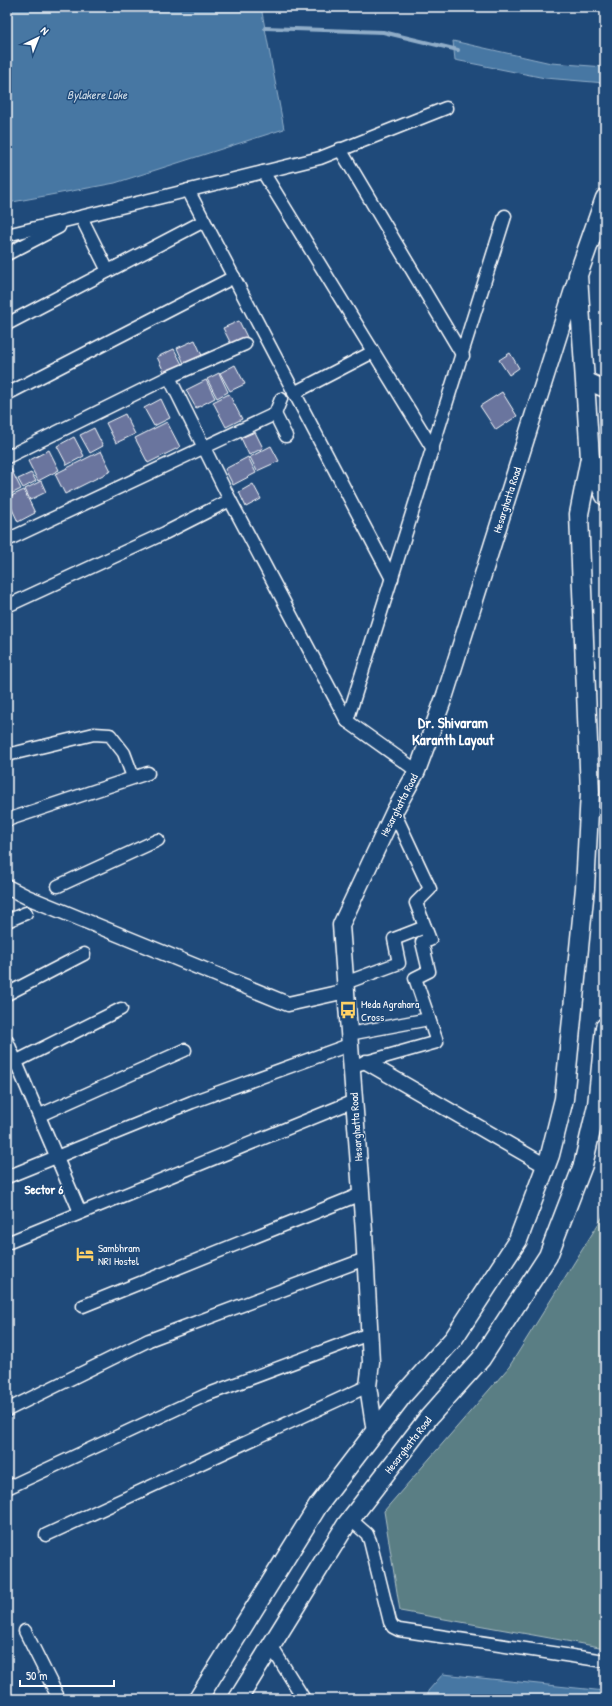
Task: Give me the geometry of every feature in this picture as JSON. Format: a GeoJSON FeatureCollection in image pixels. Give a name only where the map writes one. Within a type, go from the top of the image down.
{"type":"FeatureCollection","features":[{"type":"Feature","properties":{"kind":"main road","name":"Hesarghatta Road"},"geometry":{"type":"LineString","coordinates":[[375,1432],[368,1386],[371,1362],[354,1101],[359,1064],[350,1041],[341,925],[394,812],[417,771],[445,695],[578,275],[605,198]]}},
{"type":"Feature","properties":{"kind":"main road"},"geometry":{"type":"LineString","coordinates":[[198,1699],[318,1506],[403,1395],[454,1338],[518,1240],[546,1166],[564,1099],[585,880],[590,792],[579,514],[590,458],[578,275]]}},
{"type":"Feature","properties":{"kind":"main road"},"geometry":{"type":"LineString","coordinates":[[585,380],[605,389]]}},
{"type":"Feature","properties":{"kind":"main road"},"geometry":{"type":"LineString","coordinates":[[590,458],[605,496]]}},
{"type":"Feature","properties":{"kind":"main road","name":"Hesarghatta Road"},"geometry":{"type":"LineString","coordinates":[[238,1699],[350,1519],[429,1417],[482,1359],[548,1256],[583,1165],[597,1105],[605,1027]]}},
{"type":"Feature","properties":{"kind":"street"},"geometry":{"type":"LineString","coordinates":[[7,235],[320,158],[446,108]]}},
{"type":"Feature","properties":{"kind":"street"},"geometry":{"type":"LineString","coordinates":[[340,149],[463,356]]}},
{"type":"Feature","properties":{"kind":"street"},"geometry":{"type":"LineString","coordinates":[[263,172],[433,449]]}},
{"type":"Feature","properties":{"kind":"street"},"geometry":{"type":"LineString","coordinates":[[188,190],[392,579]]}},
{"type":"Feature","properties":{"kind":"street"},"geometry":{"type":"LineString","coordinates":[[347,721],[463,356],[505,216]]}},
{"type":"Feature","properties":{"kind":"street"},"geometry":{"type":"LineString","coordinates":[[7,254],[78,217]]}},
{"type":"Feature","properties":{"kind":"street"},"geometry":{"type":"LineString","coordinates":[[78,217],[108,271]]}},
{"type":"Feature","properties":{"kind":"street"},"geometry":{"type":"LineString","coordinates":[[7,324],[204,221]]}},
{"type":"Feature","properties":{"kind":"street"},"geometry":{"type":"LineString","coordinates":[[7,394],[234,276]]}},
{"type":"Feature","properties":{"kind":"street"},"geometry":{"type":"LineString","coordinates":[[7,456],[169,377],[245,344]]}},
{"type":"Feature","properties":{"kind":"street"},"geometry":{"type":"LineString","coordinates":[[294,393],[373,352]]}},
{"type":"Feature","properties":{"kind":"street"},"geometry":{"type":"LineString","coordinates":[[169,377],[230,500],[347,721],[417,771]]}},
{"type":"Feature","properties":{"kind":"street"},"geometry":{"type":"LineString","coordinates":[[7,540],[204,449],[274,414],[281,399]]}},
{"type":"Feature","properties":{"kind":"street"},"geometry":{"type":"LineString","coordinates":[[274,414],[286,436]]}},
{"type":"Feature","properties":{"kind":"street"},"geometry":{"type":"LineString","coordinates":[[7,606],[166,533],[230,500]]}},
{"type":"Feature","properties":{"kind":"street"},"geometry":{"type":"LineString","coordinates":[[7,755],[94,734],[110,735],[124,753],[133,777]]}},
{"type":"Feature","properties":{"kind":"street"},"geometry":{"type":"LineString","coordinates":[[7,820],[148,773]]}},
{"type":"Feature","properties":{"kind":"street"},"geometry":{"type":"LineString","coordinates":[[359,1064],[437,1042],[415,978],[429,971],[422,942],[430,940],[416,904],[430,889],[394,812]]}},
{"type":"Feature","properties":{"kind":"street"},"geometry":{"type":"LineString","coordinates":[[58,886],[158,840]]}},
{"type":"Feature","properties":{"kind":"street"},"geometry":{"type":"LineString","coordinates":[[7,886],[27,897],[288,1004],[346,987],[399,963],[394,939],[425,927]]}},
{"type":"Feature","properties":{"kind":"street"},"geometry":{"type":"LineString","coordinates":[[7,921],[26,913]]}},
{"type":"Feature","properties":{"kind":"street"},"geometry":{"type":"LineString","coordinates":[[7,994],[84,954]]}},
{"type":"Feature","properties":{"kind":"street"},"geometry":{"type":"LineString","coordinates":[[12,1063],[121,1008]]}},
{"type":"Feature","properties":{"kind":"street"},"geometry":{"type":"LineString","coordinates":[[7,1177],[259,1076],[346,1046],[350,1041],[429,1020]]}},
{"type":"Feature","properties":{"kind":"street"},"geometry":{"type":"LineString","coordinates":[[7,1041],[12,1063],[40,1115],[55,1158],[80,1212]]}},
{"type":"Feature","properties":{"kind":"street"},"geometry":{"type":"LineString","coordinates":[[40,1115],[185,1050]]}},
{"type":"Feature","properties":{"kind":"street"},"geometry":{"type":"LineString","coordinates":[[359,1064],[546,1166]]}},
{"type":"Feature","properties":{"kind":"street"},"geometry":{"type":"LineString","coordinates":[[7,1243],[354,1101]]}},
{"type":"Feature","properties":{"kind":"street"},"geometry":{"type":"LineString","coordinates":[[83,1306],[361,1194]]}},
{"type":"Feature","properties":{"kind":"street"},"geometry":{"type":"LineString","coordinates":[[7,1410],[149,1340],[365,1259]]}},
{"type":"Feature","properties":{"kind":"street"},"geometry":{"type":"LineString","coordinates":[[7,1488],[206,1396],[369,1334]]}},
{"type":"Feature","properties":{"kind":"street"},"geometry":{"type":"LineString","coordinates":[[46,1535],[368,1386]]}},
{"type":"Feature","properties":{"kind":"street"},"geometry":{"type":"LineString","coordinates":[[350,1519],[367,1534],[370,1541],[390,1622],[393,1627],[399,1630],[605,1661]]}},
{"type":"Feature","properties":{"kind":"street"},"geometry":{"type":"LineString","coordinates":[[25,1631],[59,1699]]}},
{"type":"Feature","properties":{"kind":"street"},"geometry":{"type":"LineString","coordinates":[[271,1646],[304,1699]]}},
{"type":"Feature","properties":{"kind":"green space"},"geometry":{"type":"Polygon","coordinates":[[[605,1208],[605,1648],[400,1611],[384,1511],[509,1367],[602,1218],[605,1208]]]}},
{"type":"Feature","properties":{"kind":"water","name":"Bylakere Lake"},"geometry":{"type":"Polygon","coordinates":[[[7,7],[261,7],[284,129],[115,183],[7,203],[7,7]]]}},
{"type":"Feature","properties":{"kind":"water"},"geometry":{"type":"Polygon","coordinates":[[[453,41],[551,63],[605,67],[605,83],[545,78],[455,60],[453,41]]]}},
{"type":"Feature","properties":{"kind":"water"},"geometry":{"type":"Polygon","coordinates":[[[443,1674],[605,1691],[605,1699],[428,1699],[428,1691],[443,1674]]]}},
{"type":"Feature","properties":{"kind":"building"},"geometry":{"type":"Polygon","coordinates":[[[239,321],[248,339],[232,346],[223,328],[239,321]]]}},
{"type":"Feature","properties":{"kind":"building"},"geometry":{"type":"Polygon","coordinates":[[[195,340],[204,360],[186,368],[177,348],[195,340]]]}},
{"type":"Feature","properties":{"kind":"building"},"geometry":{"type":"Polygon","coordinates":[[[174,349],[184,368],[166,376],[157,357],[174,349]]]}},
{"type":"Feature","properties":{"kind":"building"},"geometry":{"type":"Polygon","coordinates":[[[510,353],[519,368],[509,375],[499,360],[510,353]]]}},
{"type":"Feature","properties":{"kind":"building"},"geometry":{"type":"Polygon","coordinates":[[[235,365],[245,384],[230,391],[220,373],[235,365]]]}},
{"type":"Feature","properties":{"kind":"building"},"geometry":{"type":"Polygon","coordinates":[[[219,373],[228,392],[217,398],[207,379],[219,373]]]}},
{"type":"Feature","properties":{"kind":"building"},"geometry":{"type":"Polygon","coordinates":[[[206,380],[215,398],[196,408],[186,390],[206,380]]]}},
{"type":"Feature","properties":{"kind":"building"},"geometry":{"type":"Polygon","coordinates":[[[502,392],[517,416],[496,430],[480,406],[502,392]]]}},
{"type":"Feature","properties":{"kind":"building"},"geometry":{"type":"Polygon","coordinates":[[[229,394],[242,419],[226,427],[213,402],[229,394]]]}},
{"type":"Feature","properties":{"kind":"building"},"geometry":{"type":"Polygon","coordinates":[[[161,399],[170,418],[154,426],[144,408],[161,399]]]}},
{"type":"Feature","properties":{"kind":"building"},"geometry":{"type":"Polygon","coordinates":[[[125,414],[135,434],[116,443],[106,423],[125,414]]]}},
{"type":"Feature","properties":{"kind":"building"},"geometry":{"type":"Polygon","coordinates":[[[167,422],[180,447],[148,463],[135,438],[167,422]]]}},
{"type":"Feature","properties":{"kind":"building"},"geometry":{"type":"Polygon","coordinates":[[[94,428],[103,446],[90,453],[80,435],[94,428]]]}},
{"type":"Feature","properties":{"kind":"building"},"geometry":{"type":"Polygon","coordinates":[[[255,432],[263,448],[249,455],[241,438],[255,432]]]}},
{"type":"Feature","properties":{"kind":"building"},"geometry":{"type":"Polygon","coordinates":[[[74,437],[84,456],[67,465],[57,446],[74,437]]]}},
{"type":"Feature","properties":{"kind":"building"},"geometry":{"type":"Polygon","coordinates":[[[271,446],[279,461],[257,471],[250,457],[271,446]]]}},
{"type":"Feature","properties":{"kind":"building"},"geometry":{"type":"Polygon","coordinates":[[[49,450],[59,470],[38,481],[28,461],[49,450]]]}},
{"type":"Feature","properties":{"kind":"building"},"geometry":{"type":"Polygon","coordinates":[[[101,451],[111,471],[65,494],[55,474],[101,451]]]}},
{"type":"Feature","properties":{"kind":"building"},"geometry":{"type":"Polygon","coordinates":[[[248,457],[256,473],[233,485],[225,469],[248,457]]]}},
{"type":"Feature","properties":{"kind":"building"},"geometry":{"type":"Polygon","coordinates":[[[11,469],[21,489],[7,496],[7,472],[11,469]]]}},
{"type":"Feature","properties":{"kind":"building"},"geometry":{"type":"Polygon","coordinates":[[[31,473],[36,481],[23,488],[18,479],[31,473]]]}},
{"type":"Feature","properties":{"kind":"building"},"geometry":{"type":"Polygon","coordinates":[[[41,481],[46,492],[30,500],[25,489],[41,481]]]}},
{"type":"Feature","properties":{"kind":"building"},"geometry":{"type":"Polygon","coordinates":[[[253,484],[261,499],[246,507],[239,492],[253,484]]]}},
{"type":"Feature","properties":{"kind":"building"},"geometry":{"type":"Polygon","coordinates":[[[24,490],[35,513],[18,522],[7,498],[24,490]]]}},
{"type":"Feature","properties":{"kind":"waterway"},"geometry":{"type":"LineString","coordinates":[[265,28],[383,32],[458,50]]}},
{"type":"Feature","properties":{"kind":"place","name":"Meda Agrahara Cross"},"geometry":{"type":"Point","coordinates":[348,1010]}},
{"type":"Feature","properties":{"kind":"place","name":"Sambhram NRI Hostel"},"geometry":{"type":"Point","coordinates":[85,1254]}},
{"type":"Feature","properties":{"kind":"district","name":"Dr. Shivaram Karanth Layout"},"geometry":{"type":"Point","coordinates":[453,732]}},
{"type":"Feature","properties":{"kind":"district","name":"Sector 6"},"geometry":{"type":"Point","coordinates":[44,1189]}}]}
